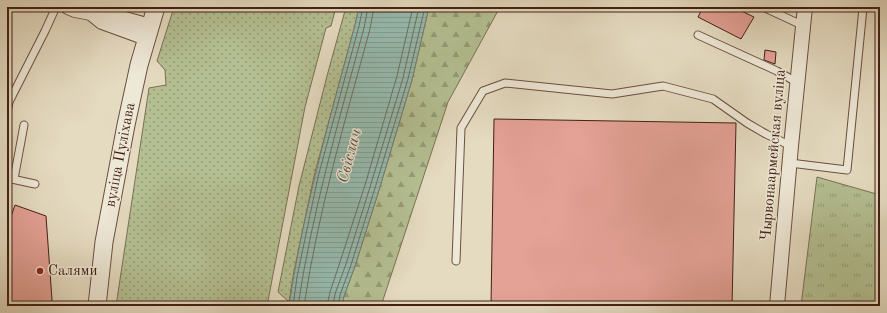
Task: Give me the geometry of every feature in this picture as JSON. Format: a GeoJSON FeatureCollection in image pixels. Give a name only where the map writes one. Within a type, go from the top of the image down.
{"type":"FeatureCollection","features":[{"type":"Feature","properties":{"kind":"street","name":"вуліца Пуліхава"},"geometry":{"type":"LineString","coordinates":[[97,306],[105,234],[126,125],[139,65],[156,7]]}},
{"type":"Feature","properties":{"kind":"street","name":"Чырвонаармейская вуліца"},"geometry":{"type":"LineString","coordinates":[[777,306],[805,7]]}},
{"type":"Feature","properties":{"kind":"street"},"geometry":{"type":"LineString","coordinates":[[73,8],[91,13],[102,22],[148,32]]}},
{"type":"Feature","properties":{"kind":"lane"},"geometry":{"type":"LineString","coordinates":[[7,112],[8,101],[56,7]]}},
{"type":"Feature","properties":{"kind":"lane"},"geometry":{"type":"LineString","coordinates":[[763,7],[804,26]]}},
{"type":"Feature","properties":{"kind":"lane"},"geometry":{"type":"LineString","coordinates":[[790,163],[847,170],[864,7]]}},
{"type":"Feature","properties":{"kind":"lane"},"geometry":{"type":"LineString","coordinates":[[698,35],[777,71],[798,83]]}},
{"type":"Feature","properties":{"kind":"lane"},"geometry":{"type":"LineString","coordinates":[[456,261],[461,128],[483,91],[505,83],[612,94],[664,86],[713,99],[747,123],[791,146]]}},
{"type":"Feature","properties":{"kind":"lane"},"geometry":{"type":"LineString","coordinates":[[24,125],[10,178],[35,184]]}},
{"type":"Feature","properties":{"kind":"green space"},"geometry":{"type":"Polygon","coordinates":[[[174,7],[336,7],[331,26],[326,28],[305,107],[267,306],[116,306],[149,88],[166,85],[165,70],[157,61],[174,7]]]}},
{"type":"Feature","properties":{"kind":"green space"},"geometry":{"type":"Polygon","coordinates":[[[346,7],[359,7],[314,176],[289,302],[278,292],[299,186],[346,7]]]}},
{"type":"Feature","properties":{"kind":"green space"},"geometry":{"type":"Polygon","coordinates":[[[429,7],[500,7],[448,102],[381,306],[342,306],[412,80],[429,7]]]}},
{"type":"Feature","properties":{"kind":"green space"},"geometry":{"type":"Polygon","coordinates":[[[817,177],[880,195],[880,306],[801,306],[817,177]]]}},
{"type":"Feature","properties":{"kind":"water","name":"Свіслач"},"geometry":{"type":"Polygon","coordinates":[[[359,7],[429,7],[412,80],[342,306],[289,306],[309,200],[359,7]]]}},
{"type":"Feature","properties":{"kind":"building"},"geometry":{"type":"Polygon","coordinates":[[[703,7],[733,7],[754,17],[741,39],[698,17],[703,7]]]}},
{"type":"Feature","properties":{"kind":"building"},"geometry":{"type":"Polygon","coordinates":[[[765,50],[776,52],[775,64],[764,60],[765,50]]]}},
{"type":"Feature","properties":{"kind":"building"},"geometry":{"type":"Polygon","coordinates":[[[494,119],[736,123],[732,306],[491,306],[494,119]]]}},
{"type":"Feature","properties":{"kind":"building"},"geometry":{"type":"Polygon","coordinates":[[[15,205],[46,216],[52,300],[50,306],[7,306],[7,228],[15,205]]]}},
{"type":"Feature","properties":{"kind":"place","name":"Салями"},"geometry":{"type":"Point","coordinates":[40,271]}}]}
